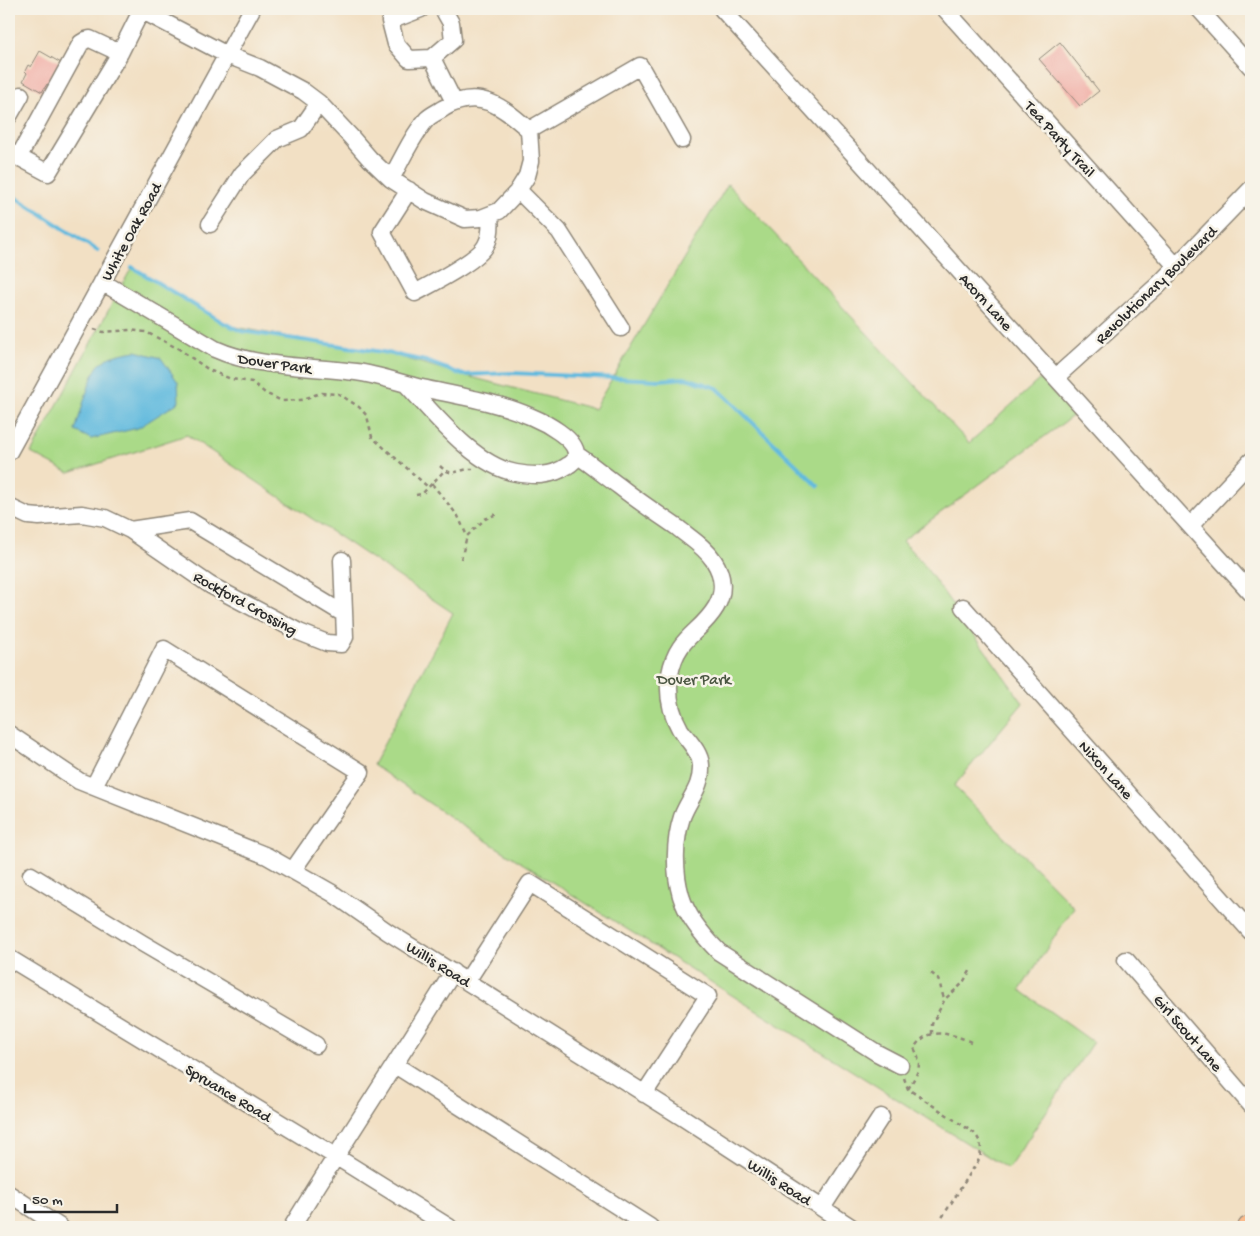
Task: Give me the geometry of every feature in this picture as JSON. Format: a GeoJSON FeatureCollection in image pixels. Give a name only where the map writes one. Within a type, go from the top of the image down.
{"type":"FeatureCollection","features":[{"type":"Feature","properties":{"kind":"street"},"geometry":{"type":"LineString","coordinates":[[120,53],[90,39],[81,44],[14,155],[48,173],[120,53],[141,9],[226,55],[260,68],[303,91],[319,104],[370,160],[391,179],[425,201],[465,219],[481,218],[499,211],[518,190],[527,176],[531,161],[529,130],[508,111],[493,102],[474,100],[454,102],[428,118],[416,134],[391,179]]}},
{"type":"Feature","properties":{"kind":"street","name":"White Oak Road"},"geometry":{"type":"LineString","coordinates":[[9,452],[252,9]]}},
{"type":"Feature","properties":{"kind":"street"},"geometry":{"type":"LineString","coordinates":[[421,9],[390,20],[396,44],[409,59],[432,58],[453,40],[451,23],[443,9]]}},
{"type":"Feature","properties":{"kind":"street","name":"Acorn Lane"},"geometry":{"type":"LineString","coordinates":[[722,9],[1251,593]]}},
{"type":"Feature","properties":{"kind":"street","name":"Tea Party Trail"},"geometry":{"type":"LineString","coordinates":[[945,9],[1177,267]]}},
{"type":"Feature","properties":{"kind":"street"},"geometry":{"type":"LineString","coordinates":[[1199,9],[1251,67]]}},
{"type":"Feature","properties":{"kind":"street"},"geometry":{"type":"LineString","coordinates":[[432,58],[454,102]]}},
{"type":"Feature","properties":{"kind":"street"},"geometry":{"type":"LineString","coordinates":[[529,130],[640,66],[682,140]]}},
{"type":"Feature","properties":{"kind":"street"},"geometry":{"type":"LineString","coordinates":[[9,116],[20,95]]}},
{"type":"Feature","properties":{"kind":"street"},"geometry":{"type":"LineString","coordinates":[[210,224],[242,174],[277,139],[301,129],[319,104]]}},
{"type":"Feature","properties":{"kind":"street","name":"Revolutionary Boulevard"},"geometry":{"type":"LineString","coordinates":[[1056,377],[1177,267],[1251,189]]}},
{"type":"Feature","properties":{"kind":"street"},"geometry":{"type":"LineString","coordinates":[[409,190],[382,232],[416,293],[464,265],[486,247],[492,227],[490,215]]}},
{"type":"Feature","properties":{"kind":"street"},"geometry":{"type":"LineString","coordinates":[[518,190],[559,231],[621,328]]}},
{"type":"Feature","properties":{"kind":"street","name":"Dover Park"},"geometry":{"type":"LineString","coordinates":[[102,282],[228,355],[250,360],[357,372],[504,408],[550,426],[572,444],[576,455]]}},
{"type":"Feature","properties":{"kind":"street"},"geometry":{"type":"LineString","coordinates":[[406,384],[458,440],[498,467],[526,475],[546,475],[565,468],[575,460],[576,455],[594,466],[708,553],[721,574],[723,585],[721,597],[716,607],[681,646],[670,675],[669,695],[672,712],[701,763],[696,791],[682,816],[678,830],[676,849],[681,896],[687,910],[719,952],[876,1053],[900,1065]]}},
{"type":"Feature","properties":{"kind":"street"},"geometry":{"type":"LineString","coordinates":[[1191,525],[1251,461]]}},
{"type":"Feature","properties":{"kind":"street","name":"Rockford Crossing"},"geometry":{"type":"LineString","coordinates":[[9,507],[28,516],[82,514],[105,518],[130,530],[210,585],[300,632],[327,643],[341,644],[345,637],[342,560]]}},
{"type":"Feature","properties":{"kind":"street"},"geometry":{"type":"LineString","coordinates":[[130,530],[190,520],[344,614]]}},
{"type":"Feature","properties":{"kind":"street","name":"Nixon Lane"},"geometry":{"type":"LineString","coordinates":[[963,607],[1251,932]]}},
{"type":"Feature","properties":{"kind":"street"},"geometry":{"type":"LineString","coordinates":[[94,786],[164,649],[361,772],[293,870]]}},
{"type":"Feature","properties":{"kind":"street","name":"Willis Road"},"geometry":{"type":"LineString","coordinates":[[9,734],[80,781],[267,856],[293,870],[332,893],[388,932],[851,1227]]}},
{"type":"Feature","properties":{"kind":"street"},"geometry":{"type":"LineString","coordinates":[[31,875],[142,943],[316,1045]]}},
{"type":"Feature","properties":{"kind":"street"},"geometry":{"type":"LineString","coordinates":[[467,981],[530,883],[708,996],[644,1094]]}},
{"type":"Feature","properties":{"kind":"street","name":"Spruance Road"},"geometry":{"type":"LineString","coordinates":[[9,958],[449,1227]]}},
{"type":"Feature","properties":{"kind":"street","name":"Girl Scout Lane"},"geometry":{"type":"LineString","coordinates":[[1126,960],[1251,1104]]}},
{"type":"Feature","properties":{"kind":"street"},"geometry":{"type":"LineString","coordinates":[[292,1227],[335,1156],[453,972]]}},
{"type":"Feature","properties":{"kind":"street"},"geometry":{"type":"LineString","coordinates":[[395,1065],[650,1227]]}},
{"type":"Feature","properties":{"kind":"street"},"geometry":{"type":"LineString","coordinates":[[822,1208],[881,1117]]}},
{"type":"Feature","properties":{"kind":"street"},"geometry":{"type":"LineString","coordinates":[[9,1194],[60,1227]]}},
{"type":"Feature","properties":{"kind":"path"},"geometry":{"type":"LineString","coordinates":[[94,329],[103,332],[130,330],[146,332],[179,349],[210,370],[231,378],[252,382],[265,393],[282,401],[301,400],[320,393],[339,394],[359,407],[367,416],[372,437],[428,487]]}},
{"type":"Feature","properties":{"kind":"path"},"geometry":{"type":"LineString","coordinates":[[440,466],[452,473],[469,468],[479,470]]}},
{"type":"Feature","properties":{"kind":"path"},"geometry":{"type":"LineString","coordinates":[[416,495],[422,494],[444,470]]}},
{"type":"Feature","properties":{"kind":"path"},"geometry":{"type":"LineString","coordinates":[[432,484],[458,516],[467,536]]}},
{"type":"Feature","properties":{"kind":"path"},"geometry":{"type":"LineString","coordinates":[[461,560],[467,536],[485,519],[499,513]]}},
{"type":"Feature","properties":{"kind":"path"},"geometry":{"type":"LineString","coordinates":[[932,1034],[932,1024],[945,999],[962,984],[972,968]]}},
{"type":"Feature","properties":{"kind":"path"},"geometry":{"type":"LineString","coordinates":[[931,974],[941,983],[941,994],[945,999]]}},
{"type":"Feature","properties":{"kind":"path"},"geometry":{"type":"LineString","coordinates":[[908,1089],[919,1070],[918,1057],[914,1048],[921,1039],[932,1034],[956,1037],[973,1043]]}},
{"type":"Feature","properties":{"kind":"path"},"geometry":{"type":"LineString","coordinates":[[900,1065],[908,1089],[974,1133],[979,1139],[982,1148],[980,1158],[936,1227]]}},
{"type":"Feature","properties":{"kind":"green space","name":"Dover Park"},"geometry":{"type":"Polygon","coordinates":[[[728,184],[969,443],[1040,379],[1074,415],[902,541],[921,561],[1023,703],[954,786],[1074,907],[1020,990],[1093,1042],[1008,1169],[463,826],[373,765],[453,613],[187,435],[69,473],[31,453],[132,267],[230,326],[383,352],[594,409],[728,184]]]}},
{"type":"Feature","properties":{"kind":"water"},"geometry":{"type":"Polygon","coordinates":[[[136,351],[161,358],[178,382],[179,402],[138,428],[91,439],[75,431],[89,386],[99,365],[111,357],[136,351]]]}},
{"type":"Feature","properties":{"kind":"building"},"geometry":{"type":"Polygon","coordinates":[[[1060,42],[1099,91],[1080,106],[1039,59],[1060,42]]]}},
{"type":"Feature","properties":{"kind":"building"},"geometry":{"type":"Polygon","coordinates":[[[40,51],[61,63],[54,78],[42,92],[23,81],[28,65],[31,67],[40,51]]]}},
{"type":"Feature","properties":{"kind":"waterway"},"geometry":{"type":"LineString","coordinates":[[9,193],[98,251]]}},
{"type":"Feature","properties":{"kind":"waterway"},"geometry":{"type":"LineString","coordinates":[[132,267],[222,322],[241,331],[383,352],[425,361],[463,375],[512,373],[659,380],[686,378],[717,388],[818,486]]}}]}
